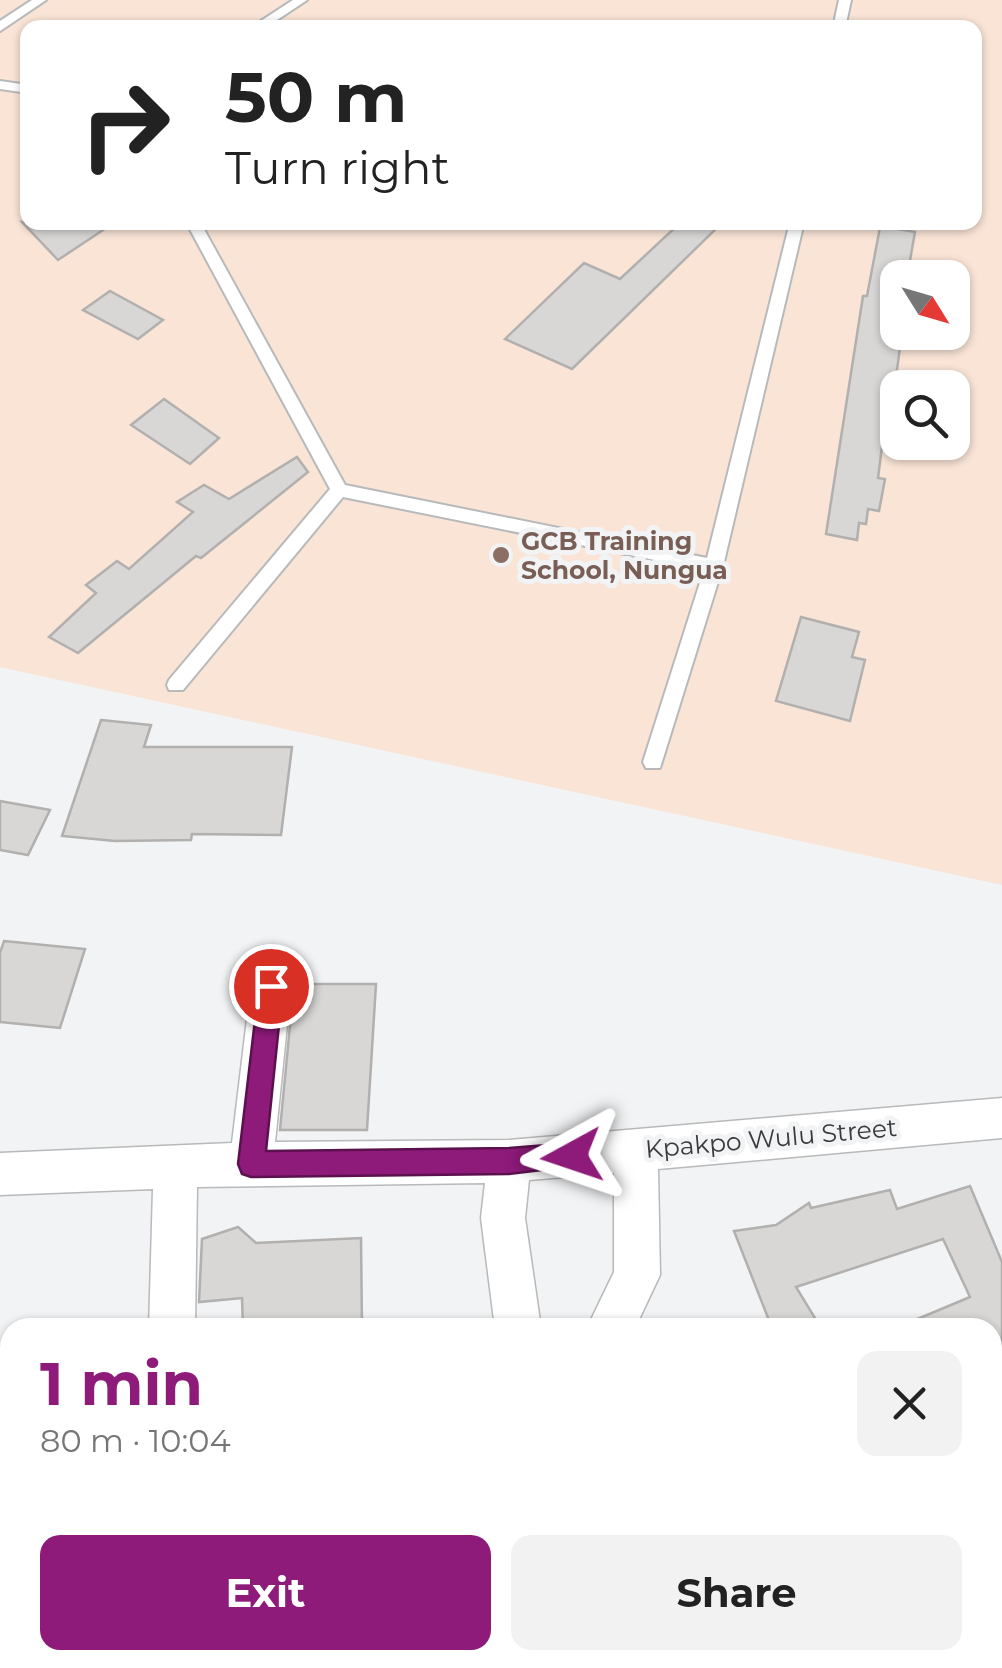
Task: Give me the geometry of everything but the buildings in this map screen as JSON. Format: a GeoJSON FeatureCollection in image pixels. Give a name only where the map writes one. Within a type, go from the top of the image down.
{"type":"FeatureCollection","features":[{"type":"Feature","properties":{"kind":"street"},"geometry":{"type":"LineString","coordinates":[[251,1164],[271,986]]}},
{"type":"Feature","properties":{"kind":"street","name":"Kpakpo Wulu Street"},"geometry":{"type":"LineString","coordinates":[[0,1174],[251,1164],[509,1161],[1002,1118]]}},
{"type":"Feature","properties":{"kind":"street"},"geometry":{"type":"LineString","coordinates":[[615,1318],[637,1275],[636,1150]]}},
{"type":"Feature","properties":{"kind":"street"},"geometry":{"type":"LineString","coordinates":[[509,1161],[503,1218],[517,1318]]}},
{"type":"Feature","properties":{"kind":"street"},"geometry":{"type":"LineString","coordinates":[[172,1318],[175,1167]]}},
{"type":"Feature","properties":{"kind":"lane"},"geometry":{"type":"LineString","coordinates":[[0,26],[40,0]]}},
{"type":"Feature","properties":{"kind":"lane"},"geometry":{"type":"LineString","coordinates":[[269,20],[301,0]]}},
{"type":"Feature","properties":{"kind":"lane"},"geometry":{"type":"LineString","coordinates":[[197,230],[339,490],[714,566]]}},
{"type":"Feature","properties":{"kind":"lane"},"geometry":{"type":"LineString","coordinates":[[653,762],[714,566],[795,230]]}},
{"type":"Feature","properties":{"kind":"lane"},"geometry":{"type":"LineString","coordinates":[[176,685],[339,490]]}},
{"type":"Feature","properties":{"kind":"shaded area","name":"GCB Training School, Nungua"},"geometry":{"type":"Polygon","coordinates":[[[0,0],[1002,0],[1002,885],[0,667],[0,0]]]}},
{"type":"Feature","properties":{"kind":"place","name":"GCB Training School, Nungua"},"geometry":{"type":"Point","coordinates":[501,555]}},
{"type":"Feature","properties":{"kind":"route"},"geometry":{"type":"LineString","coordinates":[[271,986],[251,1164],[509,1161],[572,1156]]}}]}
